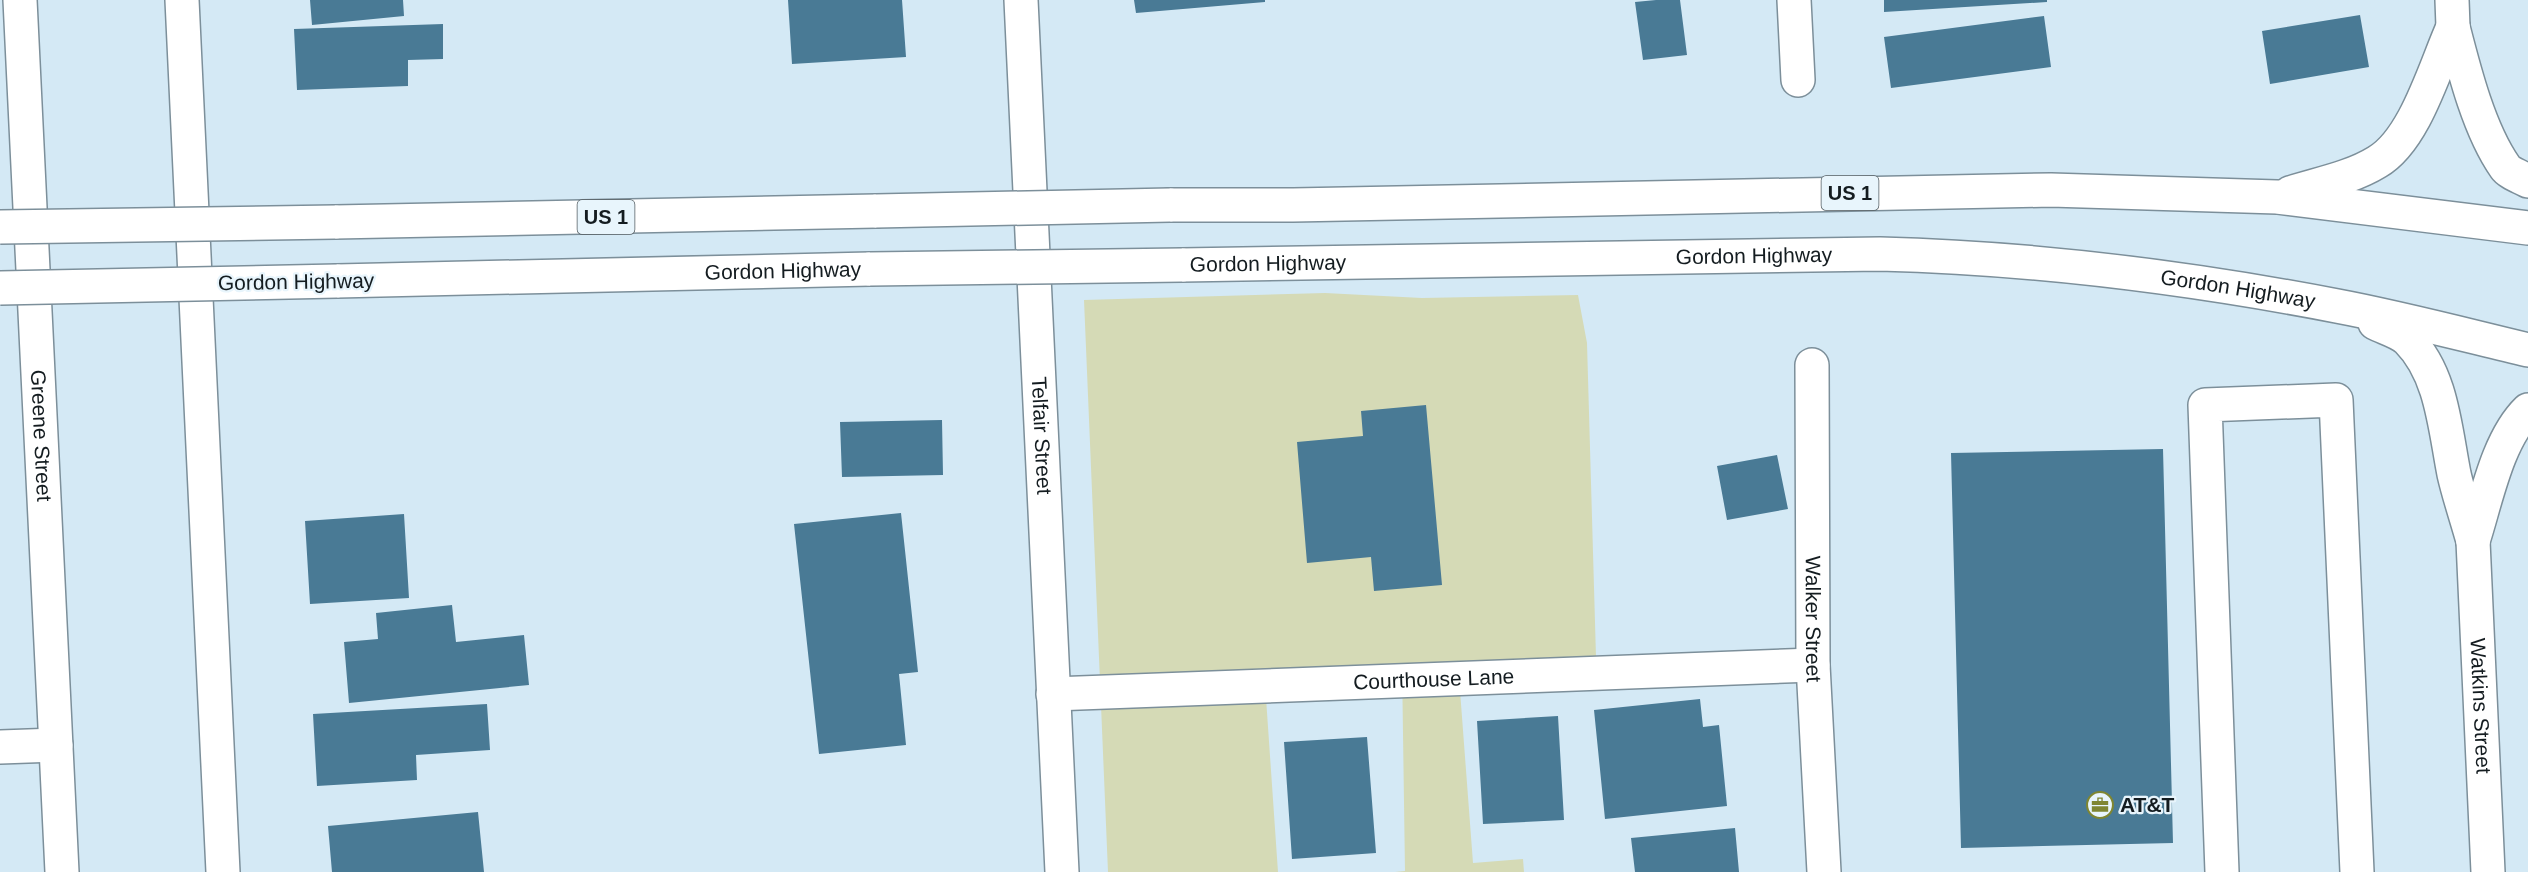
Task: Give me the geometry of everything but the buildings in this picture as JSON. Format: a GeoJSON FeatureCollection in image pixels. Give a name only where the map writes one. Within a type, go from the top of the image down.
{"type":"FeatureCollection","features":[{"type":"Feature","properties":{"kind":"main road","name":"Greene Street"},"geometry":{"type":"LineString","coordinates":[[20,0],[62,872]]}},
{"type":"Feature","properties":{"kind":"main road"},"geometry":{"type":"LineString","coordinates":[[182,0],[223,872]]}},
{"type":"Feature","properties":{"kind":"main road","name":"Telfair Street"},"geometry":{"type":"LineString","coordinates":[[1021,0],[1062,872]]}},
{"type":"Feature","properties":{"kind":"main road"},"geometry":{"type":"LineString","coordinates":[[1794,0],[1798,80]]}},
{"type":"Feature","properties":{"kind":"main road"},"geometry":{"type":"LineString","coordinates":[[2453,14],[2466,79],[2486,129],[2505,169],[2528,181]]}},
{"type":"Feature","properties":{"kind":"main road"},"geometry":{"type":"LineString","coordinates":[[2277,197],[2345,176],[2377,162],[2397,146],[2414,118],[2453,14]]}},
{"type":"Feature","properties":{"kind":"main road","name":"US 1"},"geometry":{"type":"LineString","coordinates":[[0,227],[2051,190],[2277,197],[2528,228]]}},
{"type":"Feature","properties":{"kind":"main road","name":"Gordon Highway"},"geometry":{"type":"LineString","coordinates":[[0,288],[870,269],[1880,254],[1960,256],[2107,269],[2338,306],[2528,350]]}},
{"type":"Feature","properties":{"kind":"main road"},"geometry":{"type":"LineString","coordinates":[[2338,306],[2407,339],[2422,359],[2436,388],[2447,427],[2455,476],[2473,541]]}},
{"type":"Feature","properties":{"kind":"main road","name":"Walker Street"},"geometry":{"type":"LineString","coordinates":[[1812,365],[1813,665],[1824,872]]}},
{"type":"Feature","properties":{"kind":"main road"},"geometry":{"type":"LineString","coordinates":[[2222,872],[2205,405],[2336,400],[2357,872]]}},
{"type":"Feature","properties":{"kind":"main road"},"geometry":{"type":"LineString","coordinates":[[2473,541],[2496,468],[2508,440],[2528,410]]}},
{"type":"Feature","properties":{"kind":"main road","name":"Watkins Street"},"geometry":{"type":"LineString","coordinates":[[2473,541],[2488,872]]}},
{"type":"Feature","properties":{"kind":"main road","name":"Courthouse Lane"},"geometry":{"type":"LineString","coordinates":[[1053,694],[1813,665]]}},
{"type":"Feature","properties":{"kind":"main road"},"geometry":{"type":"LineString","coordinates":[[0,747],[56,745]]}},
{"type":"Feature","properties":{"kind":"green space"},"geometry":{"type":"Polygon","coordinates":[[[1325,293],[1422,298],[1578,295],[1587,343],[1596,657],[1458,664],[1473,863],[1523,859],[1524,872],[1395,872],[1405,871],[1402,665],[1264,669],[1278,872],[1108,872],[1084,300],[1325,293]]]}},
{"type":"Feature","properties":{"kind":"place","name":"AT&T"},"geometry":{"type":"Point","coordinates":[2100,805]}}]}
